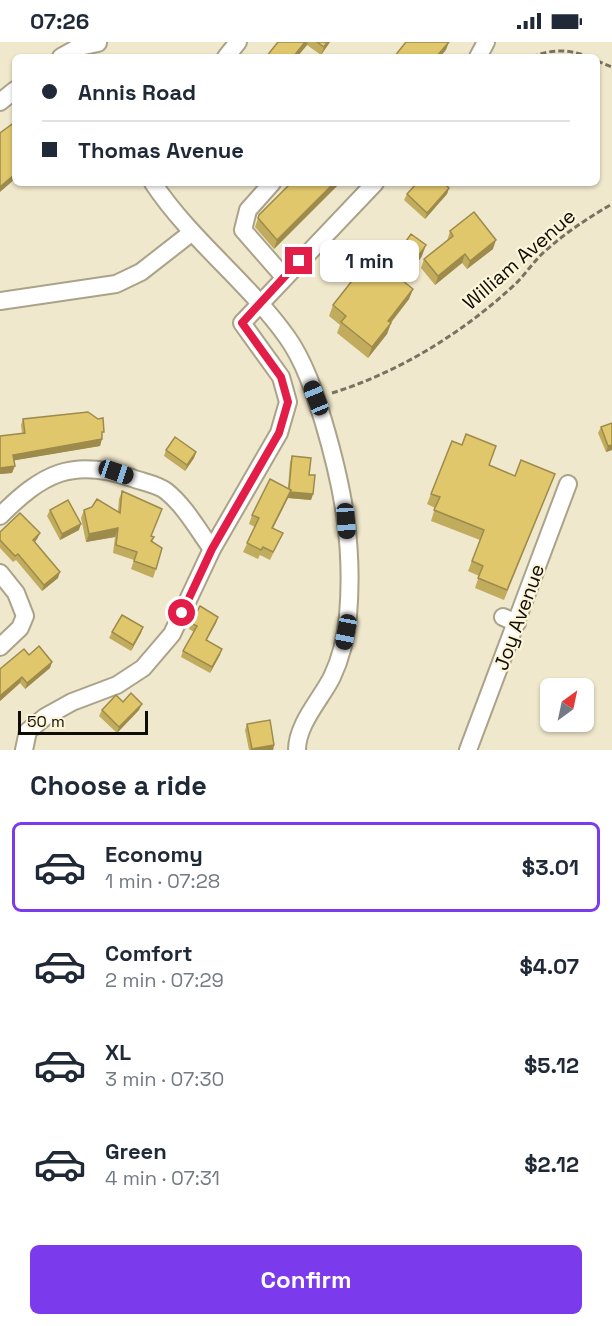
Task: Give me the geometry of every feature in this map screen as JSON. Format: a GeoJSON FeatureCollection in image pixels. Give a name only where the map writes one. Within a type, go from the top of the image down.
{"type":"FeatureCollection","features":[{"type":"Feature","properties":{"kind":"street"},"geometry":{"type":"LineString","coordinates":[[66,54],[79,47],[98,42]]}},
{"type":"Feature","properties":{"kind":"street"},"geometry":{"type":"LineString","coordinates":[[228,54],[238,42]]}},
{"type":"Feature","properties":{"kind":"street"},"geometry":{"type":"LineString","coordinates":[[0,102],[12,92]]}},
{"type":"Feature","properties":{"kind":"street"},"geometry":{"type":"LineString","coordinates":[[155,186],[191,233],[259,302],[294,348],[316,398],[343,492],[349,596],[346,632],[339,661],[303,728],[297,750]]}},
{"type":"Feature","properties":{"kind":"street"},"geometry":{"type":"LineString","coordinates":[[269,186],[248,210],[243,230],[284,277]]}},
{"type":"Feature","properties":{"kind":"street"},"geometry":{"type":"LineString","coordinates":[[24,750],[28,731],[45,717],[72,702],[117,685],[143,668],[172,634],[212,549],[279,433],[288,402],[281,377],[242,323],[259,302],[372,186]]}},
{"type":"Feature","properties":{"kind":"street"},"geometry":{"type":"LineString","coordinates":[[0,301],[116,284],[141,272],[191,233]]}},
{"type":"Feature","properties":{"kind":"street"},"geometry":{"type":"LineString","coordinates":[[0,516],[24,492],[50,475],[89,468],[116,472],[164,490],[181,506],[212,549]]}},
{"type":"Feature","properties":{"kind":"street","name":"Joy Avenue"},"geometry":{"type":"LineString","coordinates":[[468,750],[510,620],[568,484]]}},
{"type":"Feature","properties":{"kind":"street"},"geometry":{"type":"LineString","coordinates":[[0,573],[20,600],[25,616],[20,628],[0,647]]}},
{"type":"Feature","properties":{"kind":"path"},"geometry":{"type":"LineString","coordinates":[[539,54],[574,51],[581,54]]}},
{"type":"Feature","properties":{"kind":"path","name":"William Avenue"},"geometry":{"type":"LineString","coordinates":[[316,398],[360,384],[434,346],[510,290],[543,253],[571,230],[612,204]]}},
{"type":"Feature","properties":{"kind":"building"},"geometry":{"type":"Polygon","coordinates":[[[278,42],[305,42],[295,54],[268,54],[278,42]]]}},
{"type":"Feature","properties":{"kind":"building"},"geometry":{"type":"Polygon","coordinates":[[[317,42],[327,42],[324,47],[317,42]]]}},
{"type":"Feature","properties":{"kind":"building"},"geometry":{"type":"Polygon","coordinates":[[[406,42],[449,42],[439,54],[396,54],[406,42]]]}},
{"type":"Feature","properties":{"kind":"building"},"geometry":{"type":"Polygon","coordinates":[[[12,124],[12,177],[0,187],[0,133],[12,124]]]}},
{"type":"Feature","properties":{"kind":"building"},"geometry":{"type":"Polygon","coordinates":[[[288,186],[331,186],[277,240],[258,218],[288,186]]]}},
{"type":"Feature","properties":{"kind":"building"},"geometry":{"type":"Polygon","coordinates":[[[414,186],[447,186],[449,188],[427,213],[407,194],[414,186]]]}},
{"type":"Feature","properties":{"kind":"building"},"geometry":{"type":"Polygon","coordinates":[[[474,212],[496,240],[470,261],[465,254],[438,276],[424,259],[453,236],[450,231],[474,212]]]}},
{"type":"Feature","properties":{"kind":"building"},"geometry":{"type":"Polygon","coordinates":[[[411,234],[426,245],[402,280],[413,289],[388,321],[391,323],[372,347],[341,322],[346,316],[333,305],[359,272],[340,257],[352,241],[387,268],[411,234]]]}},
{"type":"Feature","properties":{"kind":"building"},"geometry":{"type":"Polygon","coordinates":[[[88,412],[98,419],[103,418],[102,439],[13,455],[15,466],[0,468],[0,436],[25,433],[23,419],[88,412]]]}},
{"type":"Feature","properties":{"kind":"building"},"geometry":{"type":"Polygon","coordinates":[[[612,423],[612,445],[608,446],[601,427],[612,423]]]}},
{"type":"Feature","properties":{"kind":"building"},"geometry":{"type":"Polygon","coordinates":[[[466,434],[496,446],[489,465],[515,476],[521,460],[555,474],[507,590],[478,578],[483,566],[472,561],[484,530],[434,510],[440,497],[431,494],[452,441],[462,445],[466,434]]]}},
{"type":"Feature","properties":{"kind":"building"},"geometry":{"type":"Polygon","coordinates":[[[175,437],[196,452],[187,465],[166,450],[175,437]]]}},
{"type":"Feature","properties":{"kind":"building"},"geometry":{"type":"Polygon","coordinates":[[[292,456],[311,458],[309,475],[315,475],[313,494],[290,492],[292,456]]]}},
{"type":"Feature","properties":{"kind":"building"},"geometry":{"type":"Polygon","coordinates":[[[270,479],[291,490],[272,528],[283,533],[273,552],[263,547],[261,550],[247,543],[259,518],[252,515],[270,479]]]}},
{"type":"Feature","properties":{"kind":"building"},"geometry":{"type":"Polygon","coordinates":[[[122,491],[162,509],[151,536],[154,537],[151,541],[162,548],[156,569],[134,561],[137,552],[116,545],[118,528],[89,534],[84,510],[92,507],[97,499],[120,513],[122,491]]]}},
{"type":"Feature","properties":{"kind":"building"},"geometry":{"type":"Polygon","coordinates":[[[68,500],[81,524],[62,534],[50,510],[68,500]]]}},
{"type":"Feature","properties":{"kind":"building"},"geometry":{"type":"Polygon","coordinates":[[[20,513],[40,533],[33,540],[60,572],[44,585],[18,554],[15,556],[0,540],[0,532],[20,513]]]}},
{"type":"Feature","properties":{"kind":"building"},"geometry":{"type":"Polygon","coordinates":[[[200,606],[218,617],[206,640],[222,649],[212,667],[183,651],[197,626],[191,623],[200,606]]]}},
{"type":"Feature","properties":{"kind":"building"},"geometry":{"type":"Polygon","coordinates":[[[122,615],[143,627],[133,645],[112,632],[122,615]]]}},
{"type":"Feature","properties":{"kind":"building"},"geometry":{"type":"Polygon","coordinates":[[[39,646],[52,662],[27,683],[22,677],[0,696],[0,669],[24,649],[29,655],[39,646]]]}},
{"type":"Feature","properties":{"kind":"building"},"geometry":{"type":"Polygon","coordinates":[[[131,693],[142,704],[119,727],[102,710],[116,695],[123,702],[131,693]]]}},
{"type":"Feature","properties":{"kind":"building"},"geometry":{"type":"Polygon","coordinates":[[[270,720],[274,745],[252,749],[247,724],[270,720]]]}},
{"type":"Feature","properties":{"kind":"route"},"geometry":{"type":"LineString","coordinates":[[182,613],[212,549],[279,433],[288,402],[281,377],[266,353],[242,323],[299,261]]}}]}
